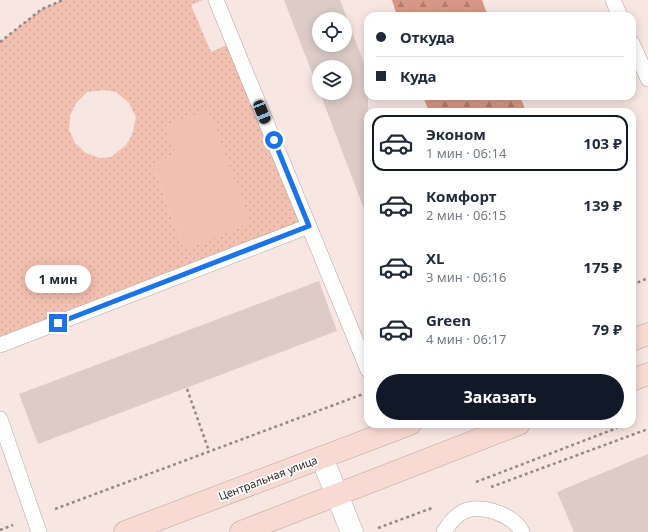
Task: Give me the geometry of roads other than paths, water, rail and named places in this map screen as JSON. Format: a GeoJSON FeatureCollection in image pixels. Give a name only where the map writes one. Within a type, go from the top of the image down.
{"type":"FeatureCollection","features":[{"type":"Feature","properties":{"kind":"main road"},"geometry":{"type":"LineString","coordinates":[[636,338],[648,334]]}},
{"type":"Feature","properties":{"kind":"main road"},"geometry":{"type":"LineString","coordinates":[[636,378],[648,374]]}},
{"type":"Feature","properties":{"kind":"main road","name":"Центральная улица"},"geometry":{"type":"LineString","coordinates":[[125,532],[322,458],[393,428]]}},
{"type":"Feature","properties":{"kind":"main road"},"geometry":{"type":"LineString","coordinates":[[241,532],[509,428]]}},
{"type":"Feature","properties":{"kind":"street"},"geometry":{"type":"LineString","coordinates":[[322,458],[352,532]]}},
{"type":"Feature","properties":{"kind":"lane"},"geometry":{"type":"LineString","coordinates":[[216,0],[364,360]]}},
{"type":"Feature","properties":{"kind":"lane"},"geometry":{"type":"LineString","coordinates":[[613,0],[618,12]]}},
{"type":"Feature","properties":{"kind":"lane"},"geometry":{"type":"LineString","coordinates":[[636,52],[648,79]]}},
{"type":"Feature","properties":{"kind":"lane"},"geometry":{"type":"LineString","coordinates":[[0,345],[309,226]]}},
{"type":"Feature","properties":{"kind":"lane"},"geometry":{"type":"LineString","coordinates":[[0,420],[39,532]]}},
{"type":"Feature","properties":{"kind":"lane"},"geometry":{"type":"LineString","coordinates":[[444,532],[450,522],[461,512],[475,508],[492,511],[509,518],[520,528],[522,532]]}}]}
